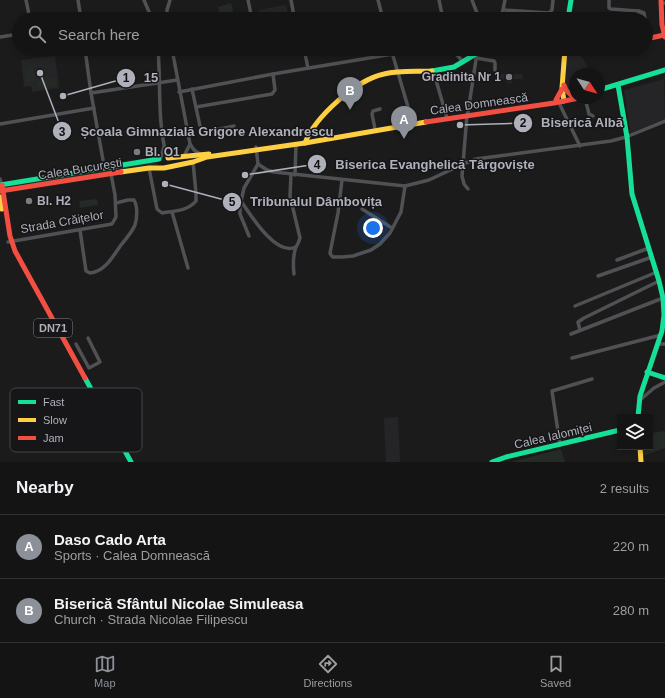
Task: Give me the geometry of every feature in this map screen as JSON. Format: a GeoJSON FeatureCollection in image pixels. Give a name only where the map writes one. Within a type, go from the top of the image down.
{"type":"FeatureCollection","features":[{"type":"Feature","properties":{"kind":"main road"},"geometry":{"type":"LineString","coordinates":[[569,12],[570,0]]}},
{"type":"Feature","properties":{"kind":"main road"},"geometry":{"type":"LineString","coordinates":[[664,2],[665,19]]}},
{"type":"Feature","properties":{"kind":"main road"},"geometry":{"type":"LineString","coordinates":[[653,38],[665,36],[662,25],[664,2]]}},
{"type":"Feature","properties":{"kind":"main road"},"geometry":{"type":"LineString","coordinates":[[305,142],[326,114],[340,100],[356,87],[375,76],[398,72],[450,68],[477,56]]}},
{"type":"Feature","properties":{"kind":"main road"},"geometry":{"type":"LineString","coordinates":[[559,101],[563,82],[565,56]]}},
{"type":"Feature","properties":{"kind":"main road"},"geometry":{"type":"LineString","coordinates":[[619,88],[665,70]]}},
{"type":"Feature","properties":{"kind":"main road"},"geometry":{"type":"LineString","coordinates":[[605,91],[665,75]]}},
{"type":"Feature","properties":{"kind":"main road"},"geometry":{"type":"LineString","coordinates":[[563,82],[565,89],[569,92]]}},
{"type":"Feature","properties":{"kind":"main road"},"geometry":{"type":"LineString","coordinates":[[619,88],[627,136],[632,194],[657,272],[663,298],[664,320],[661,335],[647,372],[639,401],[638,414]]}},
{"type":"Feature","properties":{"kind":"main road","name":"Calea Domnească"},"geometry":{"type":"LineString","coordinates":[[193,162],[207,157],[256,148],[305,142],[467,113],[569,99]]}},
{"type":"Feature","properties":{"kind":"main road","name":"Calea Domnească"},"geometry":{"type":"LineString","coordinates":[[168,158],[296,144],[375,128],[412,123]]}},
{"type":"Feature","properties":{"kind":"main road"},"geometry":{"type":"LineString","coordinates":[[160,158],[158,164],[165,167],[170,162],[168,158]]}},
{"type":"Feature","properties":{"kind":"main road","name":"Calea București"},"geometry":{"type":"LineString","coordinates":[[1,188],[160,158],[168,158]]}},
{"type":"Feature","properties":{"kind":"main road","name":"Calea București"},"geometry":{"type":"LineString","coordinates":[[1,188],[193,162]]}},
{"type":"Feature","properties":{"kind":"main road","name":"DN71"},"geometry":{"type":"LineString","coordinates":[[1,188],[10,241],[90,388]]}},
{"type":"Feature","properties":{"kind":"main road","name":"DN71"},"geometry":{"type":"LineString","coordinates":[[0,197],[10,241],[22,271],[86,388]]}},
{"type":"Feature","properties":{"kind":"main road"},"geometry":{"type":"LineString","coordinates":[[647,372],[665,378]]}},
{"type":"Feature","properties":{"kind":"main road","name":"Calea Ialomiței"},"geometry":{"type":"LineString","coordinates":[[492,462],[617,432]]}},
{"type":"Feature","properties":{"kind":"main road"},"geometry":{"type":"LineString","coordinates":[[499,462],[560,446]]}},
{"type":"Feature","properties":{"kind":"main road"},"geometry":{"type":"LineString","coordinates":[[640,450],[641,462]]}},
{"type":"Feature","properties":{"kind":"main road","name":"DN71"},"geometry":{"type":"LineString","coordinates":[[122,452],[127,462]]}},
{"type":"Feature","properties":{"kind":"main road","name":"DN71"},"geometry":{"type":"LineString","coordinates":[[125,452],[131,462]]}},
{"type":"Feature","properties":{"kind":"street"},"geometry":{"type":"LineString","coordinates":[[26,0],[29,12]]}},
{"type":"Feature","properties":{"kind":"street"},"geometry":{"type":"LineString","coordinates":[[78,0],[80,12]]}},
{"type":"Feature","properties":{"kind":"street"},"geometry":{"type":"LineString","coordinates":[[144,0],[149,12]]}},
{"type":"Feature","properties":{"kind":"street"},"geometry":{"type":"LineString","coordinates":[[167,12],[170,0]]}},
{"type":"Feature","properties":{"kind":"street"},"geometry":{"type":"LineString","coordinates":[[248,0],[251,12]]}},
{"type":"Feature","properties":{"kind":"street"},"geometry":{"type":"LineString","coordinates":[[291,0],[293,12]]}},
{"type":"Feature","properties":{"kind":"street"},"geometry":{"type":"LineString","coordinates":[[378,0],[381,12]]}},
{"type":"Feature","properties":{"kind":"street"},"geometry":{"type":"LineString","coordinates":[[439,0],[442,12]]}},
{"type":"Feature","properties":{"kind":"street"},"geometry":{"type":"LineString","coordinates":[[472,0],[477,12]]}},
{"type":"Feature","properties":{"kind":"street"},"geometry":{"type":"LineString","coordinates":[[504,0],[504,10],[534,12]]}},
{"type":"Feature","properties":{"kind":"street"},"geometry":{"type":"LineString","coordinates":[[550,12],[552,10],[553,0]]}},
{"type":"Feature","properties":{"kind":"street"},"geometry":{"type":"LineString","coordinates":[[609,0],[609,8],[611,9],[639,11]]}},
{"type":"Feature","properties":{"kind":"street"},"geometry":{"type":"LineString","coordinates":[[0,37],[12,35]]}},
{"type":"Feature","properties":{"kind":"street"},"geometry":{"type":"LineString","coordinates":[[86,56],[103,160]]}},
{"type":"Feature","properties":{"kind":"street"},"geometry":{"type":"LineString","coordinates":[[158,56],[164,146],[168,158]]}},
{"type":"Feature","properties":{"kind":"street"},"geometry":{"type":"LineString","coordinates":[[173,56],[190,144],[194,150],[201,154]]}},
{"type":"Feature","properties":{"kind":"street"},"geometry":{"type":"LineString","coordinates":[[305,56],[308,68]]}},
{"type":"Feature","properties":{"kind":"street"},"geometry":{"type":"LineString","coordinates":[[179,92],[273,74],[381,56]]}},
{"type":"Feature","properties":{"kind":"street"},"geometry":{"type":"LineString","coordinates":[[394,56],[412,123]]}},
{"type":"Feature","properties":{"kind":"street"},"geometry":{"type":"LineString","coordinates":[[458,56],[463,62]]}},
{"type":"Feature","properties":{"kind":"street"},"geometry":{"type":"LineString","coordinates":[[468,189],[462,181],[463,164],[467,113],[477,56],[496,62],[495,70]]}},
{"type":"Feature","properties":{"kind":"street"},"geometry":{"type":"LineString","coordinates":[[432,70],[447,117]]}},
{"type":"Feature","properties":{"kind":"street"},"geometry":{"type":"LineString","coordinates":[[196,107],[272,94],[275,90],[273,74]]}},
{"type":"Feature","properties":{"kind":"street"},"geometry":{"type":"LineString","coordinates":[[91,93],[177,80]]}},
{"type":"Feature","properties":{"kind":"street"},"geometry":{"type":"LineString","coordinates":[[192,89],[200,126],[205,131],[234,126]]}},
{"type":"Feature","properties":{"kind":"street"},"geometry":{"type":"LineString","coordinates":[[559,101],[580,146]]}},
{"type":"Feature","properties":{"kind":"street"},"geometry":{"type":"LineString","coordinates":[[586,104],[589,114],[593,116]]}},
{"type":"Feature","properties":{"kind":"street"},"geometry":{"type":"LineString","coordinates":[[0,124],[94,108]]}},
{"type":"Feature","properties":{"kind":"street"},"geometry":{"type":"LineString","coordinates":[[375,128],[372,114],[380,109]]}},
{"type":"Feature","properties":{"kind":"street"},"geometry":{"type":"LineString","coordinates":[[258,164],[271,171],[405,186],[429,180],[463,164],[484,158],[611,141],[665,121]]}},
{"type":"Feature","properties":{"kind":"street"},"geometry":{"type":"LineString","coordinates":[[184,156],[190,144]]}},
{"type":"Feature","properties":{"kind":"street"},"geometry":{"type":"LineString","coordinates":[[294,274],[293,260],[300,236],[290,196],[296,144]]}},
{"type":"Feature","properties":{"kind":"street"},"geometry":{"type":"LineString","coordinates":[[160,158],[164,146]]}},
{"type":"Feature","properties":{"kind":"street"},"geometry":{"type":"LineString","coordinates":[[249,236],[240,214],[240,202],[244,188],[258,164],[256,148]]}},
{"type":"Feature","properties":{"kind":"street"},"geometry":{"type":"LineString","coordinates":[[146,169],[157,209],[162,213],[172,212],[186,209],[192,206],[196,201],[193,162]]}},
{"type":"Feature","properties":{"kind":"street","name":"Strada Crăițelor"},"geometry":{"type":"LineString","coordinates":[[10,241],[112,224],[116,217],[116,203],[111,174]]}},
{"type":"Feature","properties":{"kind":"street"},"geometry":{"type":"LineString","coordinates":[[0,179],[1,188]]}},
{"type":"Feature","properties":{"kind":"street"},"geometry":{"type":"LineString","coordinates":[[342,180],[338,213],[330,253],[332,256],[346,257],[362,254],[371,250],[386,238],[401,212],[405,186]]}},
{"type":"Feature","properties":{"kind":"street"},"geometry":{"type":"LineString","coordinates":[[80,230],[86,271],[90,273],[97,272],[110,260],[132,231],[136,223],[136,209],[134,200],[116,203]]}},
{"type":"Feature","properties":{"kind":"street"},"geometry":{"type":"LineString","coordinates":[[240,202],[269,238],[286,248],[290,249],[296,247]]}},
{"type":"Feature","properties":{"kind":"street"},"geometry":{"type":"LineString","coordinates":[[362,209],[392,228]]}},
{"type":"Feature","properties":{"kind":"street"},"geometry":{"type":"LineString","coordinates":[[172,212],[188,268]]}},
{"type":"Feature","properties":{"kind":"street"},"geometry":{"type":"LineString","coordinates":[[617,260],[649,248]]}},
{"type":"Feature","properties":{"kind":"street"},"geometry":{"type":"LineString","coordinates":[[598,276],[652,257]]}},
{"type":"Feature","properties":{"kind":"street"},"geometry":{"type":"LineString","coordinates":[[575,306],[657,272]]}},
{"type":"Feature","properties":{"kind":"street"},"geometry":{"type":"LineString","coordinates":[[580,330],[578,324],[580,321],[659,281]]}},
{"type":"Feature","properties":{"kind":"street"},"geometry":{"type":"LineString","coordinates":[[571,334],[663,298]]}},
{"type":"Feature","properties":{"kind":"street"},"geometry":{"type":"LineString","coordinates":[[572,358],[661,335]]}},
{"type":"Feature","properties":{"kind":"street"},"geometry":{"type":"LineString","coordinates":[[76,344],[89,368],[100,362],[88,338]]}},
{"type":"Feature","properties":{"kind":"street"},"geometry":{"type":"LineString","coordinates":[[658,344],[665,344]]}},
{"type":"Feature","properties":{"kind":"street"},"geometry":{"type":"LineString","coordinates":[[560,446],[552,391],[592,379]]}},
{"type":"Feature","properties":{"kind":"street"},"geometry":{"type":"LineString","coordinates":[[639,401],[649,392],[665,382]]}},
{"type":"Feature","properties":{"kind":"shaded area"},"geometry":{"type":"Polygon","coordinates":[[[231,3],[233,12],[219,12],[218,7],[231,3]]]}},
{"type":"Feature","properties":{"kind":"shaded area"},"geometry":{"type":"Polygon","coordinates":[[[286,5],[288,12],[258,12],[258,10],[286,5]]]}},
{"type":"Feature","properties":{"kind":"shaded area"},"geometry":{"type":"Polygon","coordinates":[[[55,56],[59,88],[32,92],[31,86],[24,87],[21,60],[55,56]]]}},
{"type":"Feature","properties":{"kind":"shaded area"},"geometry":{"type":"Polygon","coordinates":[[[566,56],[581,56],[587,68],[569,68],[569,90],[565,84],[566,56]]]}},
{"type":"Feature","properties":{"kind":"shaded area"},"geometry":{"type":"Polygon","coordinates":[[[33,67],[35,81],[26,83],[25,68],[33,67]]]}},
{"type":"Feature","properties":{"kind":"shaded area","name":"Gradinita Nr 1"},"geometry":{"type":"Polygon","coordinates":[[[509,72],[509,74],[522,74],[523,79],[512,79],[512,83],[507,84],[506,79],[497,81],[496,76],[509,72]]]}},
{"type":"Feature","properties":{"kind":"shaded area"},"geometry":{"type":"Polygon","coordinates":[[[55,78],[57,85],[37,88],[36,81],[55,78]]]}},
{"type":"Feature","properties":{"kind":"shaded area"},"geometry":{"type":"Polygon","coordinates":[[[664,79],[665,119],[630,133],[624,90],[664,79]]]}},
{"type":"Feature","properties":{"kind":"shaded area"},"geometry":{"type":"Polygon","coordinates":[[[157,162],[158,165],[28,185],[30,181],[157,162]]]}},
{"type":"Feature","properties":{"kind":"shaded area"},"geometry":{"type":"Polygon","coordinates":[[[97,199],[98,205],[80,208],[79,201],[97,199]]]}},
{"type":"Feature","properties":{"kind":"shaded area"},"geometry":{"type":"Polygon","coordinates":[[[398,417],[400,462],[386,462],[384,418],[398,417]]]}},
{"type":"Feature","properties":{"kind":"shaded area"},"geometry":{"type":"Polygon","coordinates":[[[665,431],[665,448],[643,456],[643,450],[653,450],[653,433],[665,431]]]}},
{"type":"Feature","properties":{"kind":"shaded area"},"geometry":{"type":"Polygon","coordinates":[[[561,449],[565,462],[511,462],[561,449]]]}},
{"type":"Feature","properties":{"kind":"traffic: fast"},"geometry":{"type":"LineString","coordinates":[[569,12],[571,0]]}},
{"type":"Feature","properties":{"kind":"traffic: fast"},"geometry":{"type":"LineString","coordinates":[[432,71],[454,67],[472,56]]}},
{"type":"Feature","properties":{"kind":"traffic: fast"},"geometry":{"type":"LineString","coordinates":[[605,88],[665,70]]}},
{"type":"Feature","properties":{"kind":"traffic: fast"},"geometry":{"type":"LineString","coordinates":[[618,85],[627,137],[632,194],[663,298],[664,315],[662,331],[640,396],[638,414]]}},
{"type":"Feature","properties":{"kind":"traffic: fast"},"geometry":{"type":"LineString","coordinates":[[0,185],[159,159]]}},
{"type":"Feature","properties":{"kind":"traffic: fast"},"geometry":{"type":"LineString","coordinates":[[647,372],[665,378]]}},
{"type":"Feature","properties":{"kind":"traffic: fast"},"geometry":{"type":"LineString","coordinates":[[85,378],[90,388]]}},
{"type":"Feature","properties":{"kind":"traffic: fast"},"geometry":{"type":"LineString","coordinates":[[492,462],[506,457],[617,431]]}},
{"type":"Feature","properties":{"kind":"traffic: fast"},"geometry":{"type":"LineString","coordinates":[[126,452],[131,462]]}},
{"type":"Feature","properties":{"kind":"traffic: slow"},"geometry":{"type":"LineString","coordinates":[[564,56],[562,88],[564,101]]}},
{"type":"Feature","properties":{"kind":"traffic: slow"},"geometry":{"type":"LineString","coordinates":[[305,143],[310,133],[327,111],[361,84],[384,74],[432,71]]}},
{"type":"Feature","properties":{"kind":"traffic: slow"},"geometry":{"type":"LineString","coordinates":[[121,172],[149,168],[164,168],[193,162],[207,157],[305,143],[426,122]]}},
{"type":"Feature","properties":{"kind":"traffic: slow"},"geometry":{"type":"LineString","coordinates":[[168,158],[209,154]]}},
{"type":"Feature","properties":{"kind":"traffic: slow"},"geometry":{"type":"LineString","coordinates":[[0,197],[2,209]]}},
{"type":"Feature","properties":{"kind":"traffic: slow"},"geometry":{"type":"LineString","coordinates":[[640,450],[641,462]]}},
{"type":"Feature","properties":{"kind":"traffic: jam"},"geometry":{"type":"LineString","coordinates":[[661,0],[662,25],[665,37]]}},
{"type":"Feature","properties":{"kind":"traffic: jam"},"geometry":{"type":"LineString","coordinates":[[653,37],[664,35]]}},
{"type":"Feature","properties":{"kind":"traffic: jam"},"geometry":{"type":"LineString","coordinates":[[564,85],[569,93]]}},
{"type":"Feature","properties":{"kind":"traffic: jam"},"geometry":{"type":"LineString","coordinates":[[556,100],[562,89]]}},
{"type":"Feature","properties":{"kind":"traffic: jam"},"geometry":{"type":"LineString","coordinates":[[426,122],[569,100]]}},
{"type":"Feature","properties":{"kind":"traffic: jam"},"geometry":{"type":"LineString","coordinates":[[0,191],[121,172]]}},
{"type":"Feature","properties":{"kind":"traffic: jam"},"geometry":{"type":"LineString","coordinates":[[2,185],[10,236],[15,251],[85,378]]}},
{"type":"Feature","properties":{"kind":"place","name":"Școala Gimnazială Grigore Alexandrescu"},"geometry":{"type":"Point","coordinates":[40,73]}},
{"type":"Feature","properties":{"kind":"place","name":"Gradinita Nr 1"},"geometry":{"type":"Point","coordinates":[509,77]}},
{"type":"Feature","properties":{"kind":"place","name":"15"},"geometry":{"type":"Point","coordinates":[63,96]}},
{"type":"Feature","properties":{"kind":"place","name":"Biserică Sfântul Nicolae Simuleasa"},"geometry":{"type":"Point","coordinates":[350,110]}},
{"type":"Feature","properties":{"kind":"place","name":"Biserică Albă"},"geometry":{"type":"Point","coordinates":[460,125]}},
{"type":"Feature","properties":{"kind":"place","name":"Daso Cado Arta"},"geometry":{"type":"Point","coordinates":[404,139]}},
{"type":"Feature","properties":{"kind":"place","name":"Bl. O1"},"geometry":{"type":"Point","coordinates":[137,152]}},
{"type":"Feature","properties":{"kind":"place","name":"Biserica Evanghelică Târgoviște"},"geometry":{"type":"Point","coordinates":[245,175]}},
{"type":"Feature","properties":{"kind":"place","name":"Tribunalul Dâmbovița"},"geometry":{"type":"Point","coordinates":[165,184]}},
{"type":"Feature","properties":{"kind":"place","name":"Bl. H2"},"geometry":{"type":"Point","coordinates":[29,201]}}]}
